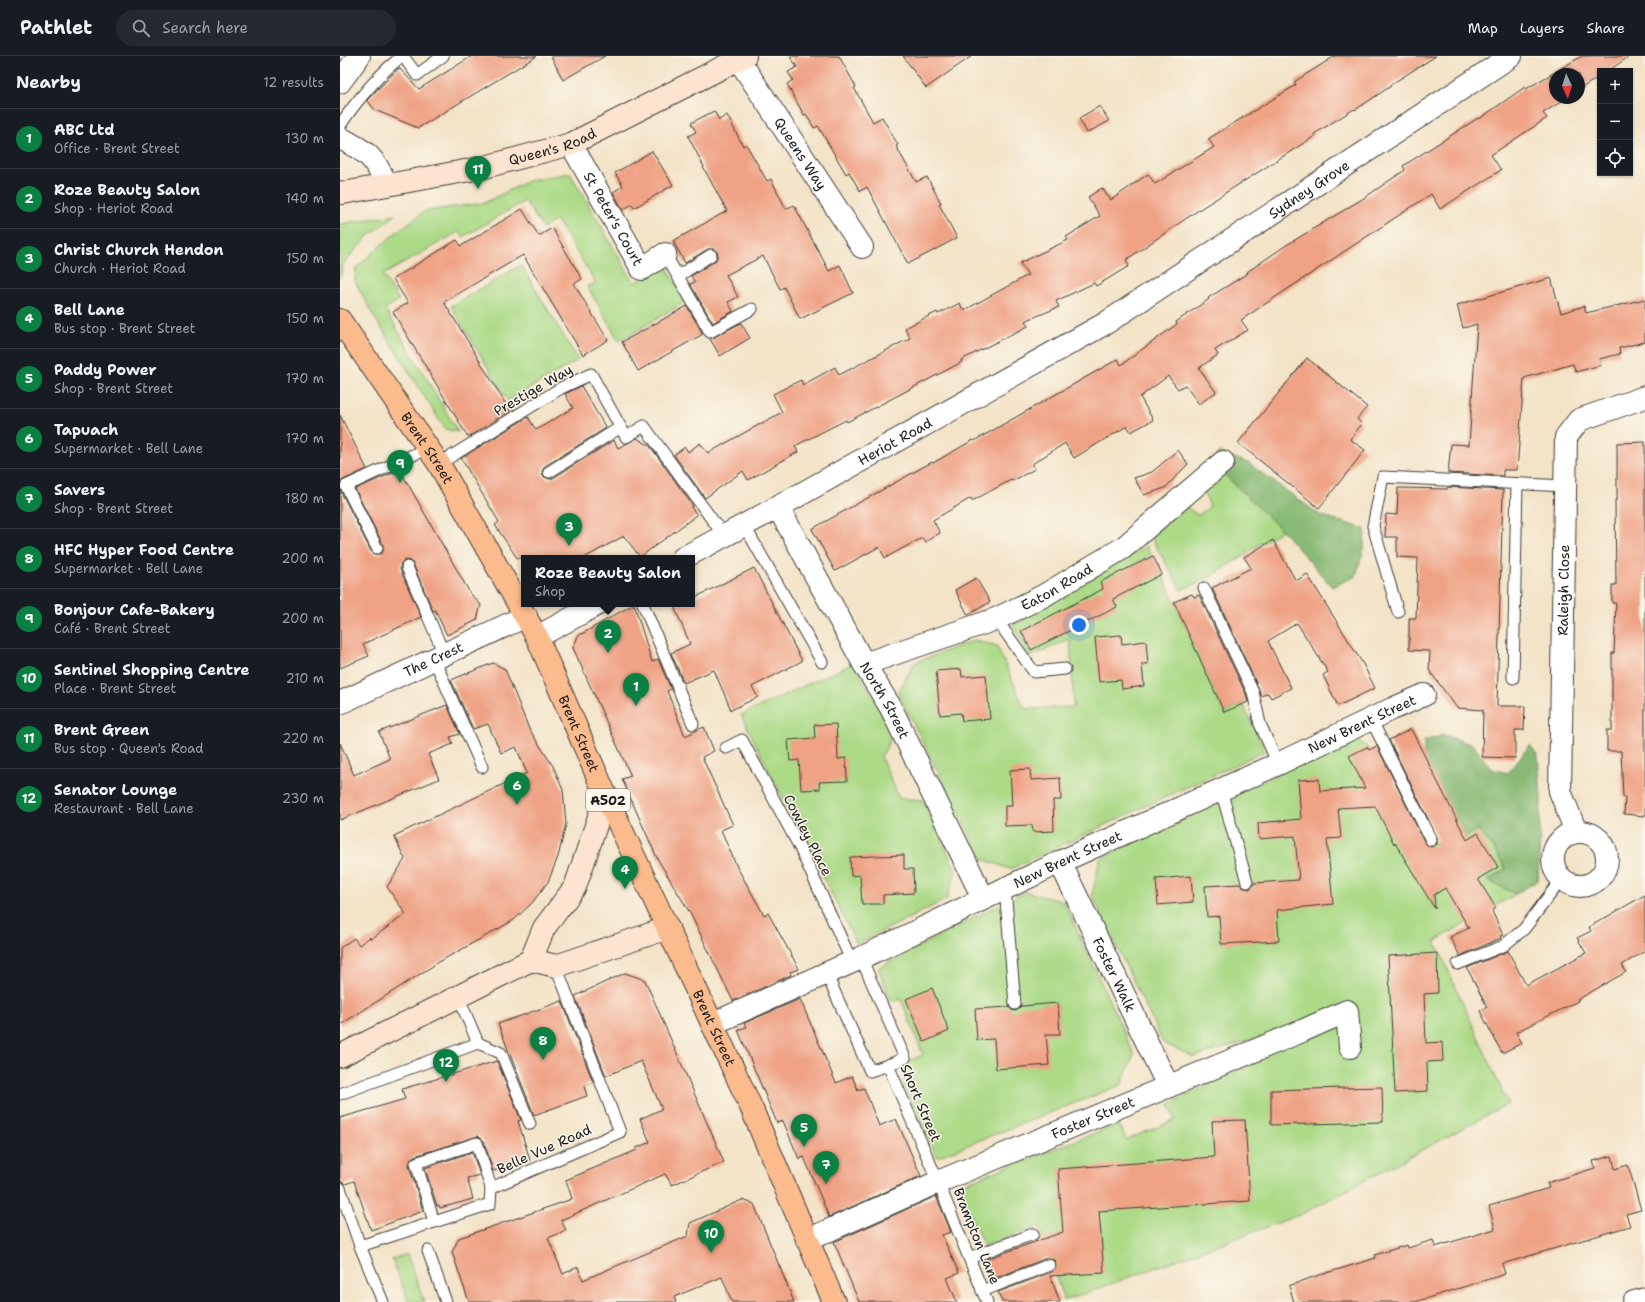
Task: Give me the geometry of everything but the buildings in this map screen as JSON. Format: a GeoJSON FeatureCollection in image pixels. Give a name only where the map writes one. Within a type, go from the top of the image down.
{"type":"FeatureCollection","features":[{"type":"Feature","properties":{"kind":"main road","name":"Brent Street"},"geometry":{"type":"LineString","coordinates":[[340,320],[434,456],[537,637],[606,796],[751,1108],[834,1302]]}},
{"type":"Feature","properties":{"kind":"street"},"geometry":{"type":"LineString","coordinates":[[340,82],[359,56]]}},
{"type":"Feature","properties":{"kind":"street","name":"Sydney Grove"},"geometry":{"type":"LineString","coordinates":[[1106,323],[1511,56]]}},
{"type":"Feature","properties":{"kind":"street","name":"Queen's Road"},"geometry":{"type":"LineString","coordinates":[[341,193],[481,168],[571,144],[735,59]]}},
{"type":"Feature","properties":{"kind":"street","name":"Queens Way"},"geometry":{"type":"LineString","coordinates":[[735,59],[862,247]]}},
{"type":"Feature","properties":{"kind":"street"},"geometry":{"type":"LineString","coordinates":[[340,138],[368,153],[376,162],[387,185]]}},
{"type":"Feature","properties":{"kind":"street","name":"St Peter's Court"},"geometry":{"type":"LineString","coordinates":[[571,144],[642,269],[665,254]]}},
{"type":"Feature","properties":{"kind":"street","name":"Heriot Road"},"geometry":{"type":"LineString","coordinates":[[689,555],[778,507],[1106,323]]}},
{"type":"Feature","properties":{"kind":"street","name":"Raleigh Close"},"geometry":{"type":"LineString","coordinates":[[1576,832],[1560,791],[1566,437],[1579,420],[1645,397]]}},
{"type":"Feature","properties":{"kind":"street","name":"Eaton Road"},"geometry":{"type":"LineString","coordinates":[[864,664],[996,619],[1042,596],[1123,548],[1223,462]]}},
{"type":"Feature","properties":{"kind":"street","name":"North Street"},"geometry":{"type":"LineString","coordinates":[[778,507],[864,664],[891,708],[983,898]]}},
{"type":"Feature","properties":{"kind":"street"},"geometry":{"type":"LineString","coordinates":[[537,637],[592,607]]}},
{"type":"Feature","properties":{"kind":"street","name":"The Crest"},"geometry":{"type":"LineString","coordinates":[[340,703],[526,616]]}},
{"type":"Feature","properties":{"kind":"street","name":"New Brent Street"},"geometry":{"type":"LineString","coordinates":[[712,1024],[856,960],[1060,862],[1278,764],[1424,696]]}},
{"type":"Feature","properties":{"kind":"street"},"geometry":{"type":"LineString","coordinates":[[531,960],[544,928],[575,887],[606,796]]}},
{"type":"Feature","properties":{"kind":"street"},"geometry":{"type":"LineString","coordinates":[[1576,832],[1585,832],[1594,836],[1601,842],[1606,850],[1607,860],[1605,870],[1598,880],[1590,885],[1579,887],[1569,885],[1561,880],[1553,867],[1552,858],[1554,848],[1559,840],[1567,834],[1576,832]]}},
{"type":"Feature","properties":{"kind":"street","name":"Foster Walk"},"geometry":{"type":"LineString","coordinates":[[1060,862],[1168,1086]]}},
{"type":"Feature","properties":{"kind":"street"},"geometry":{"type":"LineString","coordinates":[[340,1056],[531,960],[556,966],[668,928]]}},
{"type":"Feature","properties":{"kind":"street","name":"Foster Street"},"geometry":{"type":"LineString","coordinates":[[807,1240],[938,1182],[1302,1032],[1347,1011],[1350,1047]]}},
{"type":"Feature","properties":{"kind":"street"},"geometry":{"type":"LineString","coordinates":[[1634,1302],[1645,1299]]}},
{"type":"Feature","properties":{"kind":"lane"},"geometry":{"type":"LineString","coordinates":[[340,126],[348,113],[393,63],[403,56],[417,75],[443,56]]}},
{"type":"Feature","properties":{"kind":"lane"},"geometry":{"type":"LineString","coordinates":[[665,254],[710,332],[752,309]]}},
{"type":"Feature","properties":{"kind":"lane"},"geometry":{"type":"LineString","coordinates":[[678,276],[711,255]]}},
{"type":"Feature","properties":{"kind":"lane","name":"Prestige Way"},"geometry":{"type":"LineString","coordinates":[[434,456],[561,388],[591,374],[621,427]]}},
{"type":"Feature","properties":{"kind":"lane"},"geometry":{"type":"LineString","coordinates":[[549,472],[621,427],[626,437],[644,426],[724,536]]}},
{"type":"Feature","properties":{"kind":"lane"},"geometry":{"type":"LineString","coordinates":[[377,548],[346,486],[434,456]]}},
{"type":"Feature","properties":{"kind":"lane"},"geometry":{"type":"LineString","coordinates":[[1398,612],[1373,526],[1383,478],[1565,486]]}},
{"type":"Feature","properties":{"kind":"lane"},"geometry":{"type":"LineString","coordinates":[[1513,678],[1517,484]]}},
{"type":"Feature","properties":{"kind":"lane"},"geometry":{"type":"LineString","coordinates":[[744,525],[822,662]]}},
{"type":"Feature","properties":{"kind":"lane"},"geometry":{"type":"LineString","coordinates":[[406,567],[482,767]]}},
{"type":"Feature","properties":{"kind":"lane"},"geometry":{"type":"LineString","coordinates":[[1204,588],[1253,692],[1260,724],[1278,764]]}},
{"type":"Feature","properties":{"kind":"lane"},"geometry":{"type":"LineString","coordinates":[[644,607],[693,724]]}},
{"type":"Feature","properties":{"kind":"lane"},"geometry":{"type":"LineString","coordinates":[[996,619],[1034,672],[1065,669]]}},
{"type":"Feature","properties":{"kind":"lane"},"geometry":{"type":"LineString","coordinates":[[1372,719],[1431,840]]}},
{"type":"Feature","properties":{"kind":"lane","name":"Cowley Place"},"geometry":{"type":"LineString","coordinates":[[726,748],[742,740],[799,846],[856,960]]}},
{"type":"Feature","properties":{"kind":"lane"},"geometry":{"type":"LineString","coordinates":[[1220,790],[1247,882]]}},
{"type":"Feature","properties":{"kind":"lane"},"geometry":{"type":"LineString","coordinates":[[1458,964],[1504,946],[1524,929],[1561,880]]}},
{"type":"Feature","properties":{"kind":"lane"},"geometry":{"type":"LineString","coordinates":[[1005,889],[1015,1004]]}},
{"type":"Feature","properties":{"kind":"lane","name":"Short Street"},"geometry":{"type":"LineString","coordinates":[[856,960],[905,1058],[888,1065],[938,1182]]}},
{"type":"Feature","properties":{"kind":"lane","name":"Belle Vue Road"},"geometry":{"type":"LineString","coordinates":[[360,1246],[490,1204],[491,1188],[620,1132],[556,966]]}},
{"type":"Feature","properties":{"kind":"lane"},"geometry":{"type":"LineString","coordinates":[[826,973],[870,1071],[888,1065]]}},
{"type":"Feature","properties":{"kind":"lane"},"geometry":{"type":"LineString","coordinates":[[458,996],[478,1043],[501,1053],[530,1124]]}},
{"type":"Feature","properties":{"kind":"lane"},"geometry":{"type":"LineString","coordinates":[[340,1094],[478,1043]]}},
{"type":"Feature","properties":{"kind":"lane"},"geometry":{"type":"LineString","coordinates":[[434,1222],[416,1163],[477,1143],[491,1188]]}},
{"type":"Feature","properties":{"kind":"lane","name":"Brampton Lane"},"geometry":{"type":"LineString","coordinates":[[938,1182],[987,1302]]}},
{"type":"Feature","properties":{"kind":"lane"},"geometry":{"type":"LineString","coordinates":[[340,1188],[344,1211],[383,1302]]}},
{"type":"Feature","properties":{"kind":"lane"},"geometry":{"type":"LineString","coordinates":[[970,1258],[1033,1234]]}},
{"type":"Feature","properties":{"kind":"lane"},"geometry":{"type":"LineString","coordinates":[[428,1251],[446,1302]]}},
{"type":"Feature","properties":{"kind":"lane"},"geometry":{"type":"LineString","coordinates":[[982,1291],[1049,1266]]}},
{"type":"Feature","properties":{"kind":"green space"},"geometry":{"type":"Polygon","coordinates":[[[570,173],[634,283],[666,265],[685,302],[619,341],[587,286],[596,283],[557,220],[543,228],[525,201],[463,237],[458,232],[383,275],[399,300],[385,309],[458,432],[445,429],[373,315],[355,281],[356,268],[394,234],[425,211],[484,203],[530,180],[570,173]]]}},
{"type":"Feature","properties":{"kind":"green space"},"geometry":{"type":"Polygon","coordinates":[[[395,215],[368,236],[343,264],[340,278],[340,224],[395,215]]]}},
{"type":"Feature","properties":{"kind":"green space"},"geometry":{"type":"Polygon","coordinates":[[[521,265],[578,360],[508,401],[451,306],[521,265]]]}},
{"type":"Feature","properties":{"kind":"green space"},"geometry":{"type":"Polygon","coordinates":[[[1219,452],[1248,463],[1320,515],[1365,529],[1364,548],[1356,576],[1332,587],[1282,530],[1212,462],[1219,452]]]}},
{"type":"Feature","properties":{"kind":"green space"},"geometry":{"type":"Polygon","coordinates":[[[1220,470],[1282,530],[1209,578],[1181,590],[1151,537],[1185,506],[1198,515],[1210,507],[1202,486],[1220,470]]]}},
{"type":"Feature","properties":{"kind":"green space"},"geometry":{"type":"Polygon","coordinates":[[[1146,546],[1162,574],[1224,712],[1243,704],[1265,751],[1010,869],[982,859],[898,693],[914,663],[975,640],[997,646],[1025,709],[1074,707],[1070,639],[1029,657],[1013,625],[1146,546]]]}},
{"type":"Feature","properties":{"kind":"green space"},"geometry":{"type":"Polygon","coordinates":[[[854,663],[894,734],[881,757],[899,798],[923,800],[956,870],[947,899],[857,944],[741,715],[854,663]]]}},
{"type":"Feature","properties":{"kind":"green space"},"geometry":{"type":"Polygon","coordinates":[[[1444,735],[1473,745],[1491,769],[1508,773],[1530,745],[1538,756],[1541,797],[1538,880],[1516,894],[1487,880],[1506,869],[1492,846],[1478,829],[1462,839],[1424,771],[1424,741],[1444,735]]]}},
{"type":"Feature","properties":{"kind":"green space"},"geometry":{"type":"Polygon","coordinates":[[[1355,739],[1367,747],[1421,849],[1446,837],[1462,839],[1477,829],[1492,846],[1506,869],[1487,880],[1516,894],[1435,941],[1508,1104],[1302,1214],[1064,1301],[1039,1226],[984,1246],[957,1186],[1119,1124],[1126,1140],[1175,1120],[1169,1104],[1267,1056],[1261,1037],[1194,1057],[1163,1043],[1092,895],[1100,859],[1199,810],[1355,739]]]}},
{"type":"Feature","properties":{"kind":"green space"},"geometry":{"type":"Polygon","coordinates":[[[1026,892],[1064,902],[1134,1054],[1121,1085],[937,1157],[903,1085],[906,1062],[923,1055],[901,999],[892,1002],[878,968],[1026,892]]]}},
{"type":"Feature","properties":{"kind":"green space"},"geometry":{"type":"Polygon","coordinates":[[[407,1254],[424,1302],[409,1302],[392,1259],[407,1254]]]}},
{"type":"Feature","properties":{"kind":"place","name":"Brent Green"},"geometry":{"type":"Point","coordinates":[478,189]}},
{"type":"Feature","properties":{"kind":"place","name":"Bonjour Cafe-Bakery"},"geometry":{"type":"Point","coordinates":[400,483]}},
{"type":"Feature","properties":{"kind":"place","name":"Christ Church Hendon"},"geometry":{"type":"Point","coordinates":[569,546]}},
{"type":"Feature","properties":{"kind":"place","name":"Roze Beauty Salon"},"geometry":{"type":"Point","coordinates":[608,653]}},
{"type":"Feature","properties":{"kind":"place","name":"ABC Ltd"},"geometry":{"type":"Point","coordinates":[636,706]}},
{"type":"Feature","properties":{"kind":"place","name":"Tapuach"},"geometry":{"type":"Point","coordinates":[517,805]}},
{"type":"Feature","properties":{"kind":"place","name":"Bell Lane"},"geometry":{"type":"Point","coordinates":[625,889]}},
{"type":"Feature","properties":{"kind":"place","name":"HFC Hyper Food Centre"},"geometry":{"type":"Point","coordinates":[543,1060]}},
{"type":"Feature","properties":{"kind":"place","name":"Senator Lounge"},"geometry":{"type":"Point","coordinates":[446,1082]}},
{"type":"Feature","properties":{"kind":"place","name":"Paddy Power"},"geometry":{"type":"Point","coordinates":[804,1147]}},
{"type":"Feature","properties":{"kind":"place","name":"Savers"},"geometry":{"type":"Point","coordinates":[826,1184]}},
{"type":"Feature","properties":{"kind":"place","name":"Sentinel Shopping Centre"},"geometry":{"type":"Point","coordinates":[711,1253]}}]}
